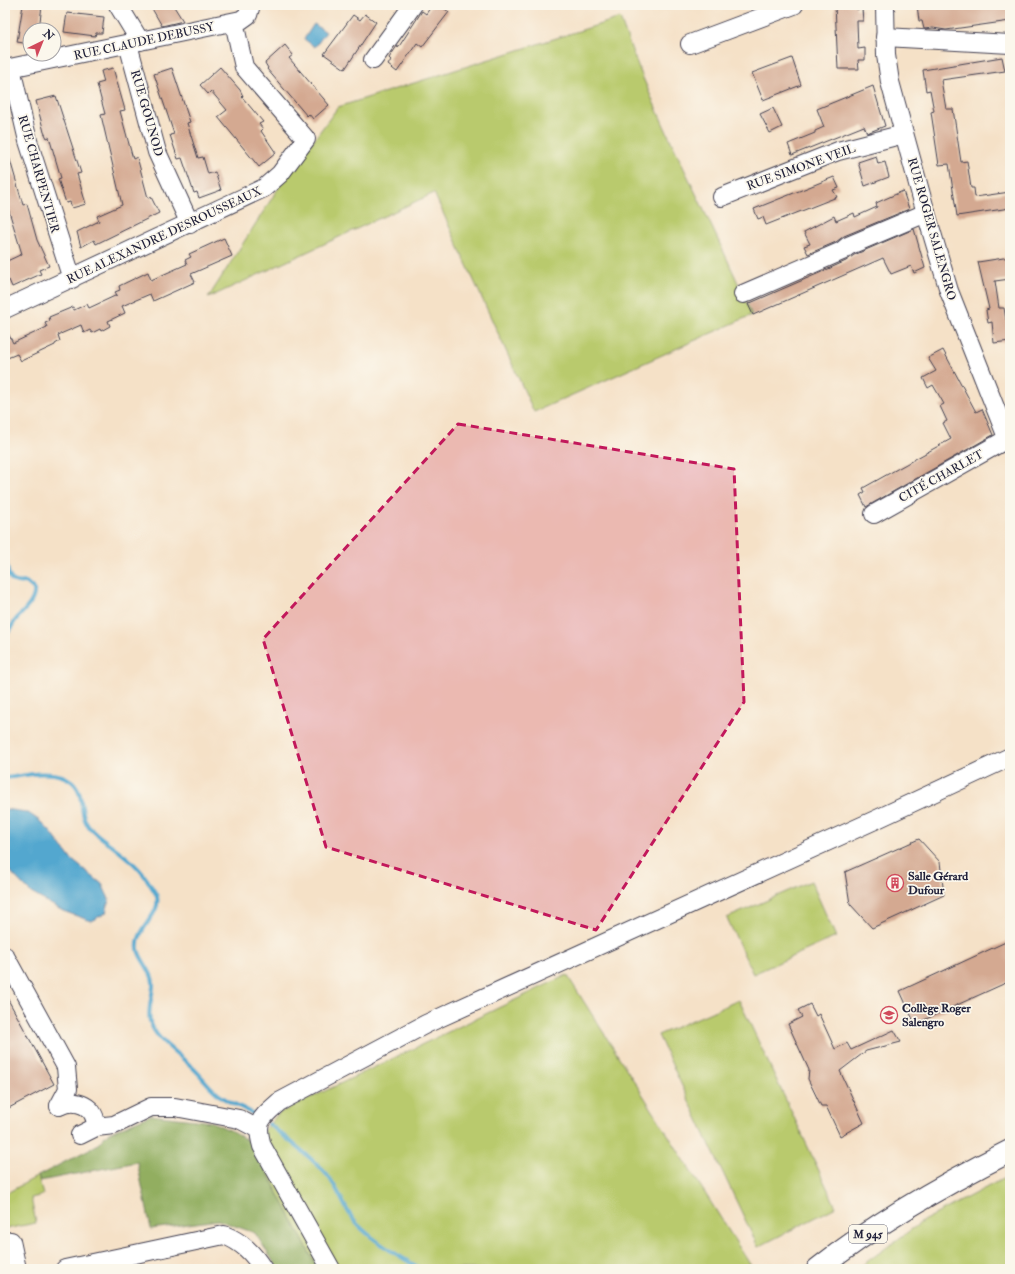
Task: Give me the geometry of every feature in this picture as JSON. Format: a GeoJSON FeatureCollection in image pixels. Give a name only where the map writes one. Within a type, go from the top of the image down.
{"type":"FeatureCollection","features":[{"type":"Feature","properties":{"kind":"main road","name":"M 945"},"geometry":{"type":"LineString","coordinates":[[821,1268],[904,1210],[1010,1151]]}},
{"type":"Feature","properties":{"kind":"street","name":"RUE GOUNOD"},"geometry":{"type":"LineString","coordinates":[[118,5],[134,42],[157,152],[190,224]]}},
{"type":"Feature","properties":{"kind":"street","name":"RUE CLAUDE DEBUSSY"},"geometry":{"type":"LineString","coordinates":[[8,69],[234,22],[248,15],[251,5]]}},
{"type":"Feature","properties":{"kind":"street"},"geometry":{"type":"LineString","coordinates":[[373,60],[413,5]]}},
{"type":"Feature","properties":{"kind":"street"},"geometry":{"type":"LineString","coordinates":[[690,44],[794,5]]}},
{"type":"Feature","properties":{"kind":"street","name":"RUE ROGER SALENGRO"},"geometry":{"type":"LineString","coordinates":[[885,5],[885,37],[890,82],[926,213],[949,292],[1009,442]]}},
{"type":"Feature","properties":{"kind":"street","name":"RUE ALEXANDRE DESROUSSEAUX"},"geometry":{"type":"LineString","coordinates":[[5,310],[190,224],[269,184],[280,174],[306,139],[244,67],[234,22]]}},
{"type":"Feature","properties":{"kind":"street"},"geometry":{"type":"LineString","coordinates":[[885,37],[1010,44]]}},
{"type":"Feature","properties":{"kind":"street","name":"RUE CHARPENTIER"},"geometry":{"type":"LineString","coordinates":[[8,69],[28,141],[72,279]]}},
{"type":"Feature","properties":{"kind":"street","name":"RUE SIMONE VEIL"},"geometry":{"type":"LineString","coordinates":[[722,197],[838,151],[904,134]]}},
{"type":"Feature","properties":{"kind":"street"},"geometry":{"type":"LineString","coordinates":[[743,294],[842,251],[848,246],[926,213]]}},
{"type":"Feature","properties":{"kind":"street","name":"CITÉ CHARLET"},"geometry":{"type":"LineString","coordinates":[[874,514],[1009,442]]}},
{"type":"Feature","properties":{"kind":"street"},"geometry":{"type":"LineString","coordinates":[[331,1269],[262,1146],[261,1122],[279,1102],[426,1024],[868,824],[1010,757]]}},
{"type":"Feature","properties":{"kind":"street"},"geometry":{"type":"LineString","coordinates":[[5,956],[66,1067],[68,1089],[59,1106],[70,1101],[85,1105],[96,1118],[88,1131],[114,1125],[151,1107],[175,1107],[261,1122]]}},
{"type":"Feature","properties":{"kind":"street"},"geometry":{"type":"LineString","coordinates":[[65,1269],[224,1235],[237,1240],[246,1247],[256,1257],[263,1269]]}},
{"type":"Feature","properties":{"kind":"street"},"geometry":{"type":"LineString","coordinates":[[5,1242],[11,1240],[17,1269]]}},
{"type":"Feature","properties":{"kind":"highlighted area"},"geometry":{"type":"Polygon","coordinates":[[[458,424],[734,469],[744,702],[596,930],[326,847],[263,639],[458,424]]]}},
{"type":"Feature","properties":{"kind":"green space"},"geometry":{"type":"Polygon","coordinates":[[[620,18],[649,93],[752,315],[534,412],[434,193],[208,298],[281,184],[338,107],[620,18]]]}},
{"type":"Feature","properties":{"kind":"green space"},"geometry":{"type":"Polygon","coordinates":[[[811,881],[836,937],[753,974],[727,918],[811,881]]]}},
{"type":"Feature","properties":{"kind":"green space"},"geometry":{"type":"Polygon","coordinates":[[[567,975],[753,1269],[318,1269],[252,1144],[279,1113],[567,975]]]}},
{"type":"Feature","properties":{"kind":"green space"},"geometry":{"type":"Polygon","coordinates":[[[739,1000],[836,1207],[758,1247],[658,1035],[739,1000]]]}},
{"type":"Feature","properties":{"kind":"green space"},"geometry":{"type":"Polygon","coordinates":[[[151,1115],[212,1122],[236,1133],[252,1144],[318,1269],[278,1269],[255,1233],[218,1220],[151,1229],[137,1162],[40,1181],[38,1176],[97,1145],[108,1133],[151,1115]]]}},
{"type":"Feature","properties":{"kind":"green space"},"geometry":{"type":"Polygon","coordinates":[[[1010,1175],[1010,1269],[857,1269],[923,1221],[1010,1175]]]}},
{"type":"Feature","properties":{"kind":"green space"},"geometry":{"type":"Polygon","coordinates":[[[38,1176],[43,1195],[31,1198],[36,1223],[5,1229],[5,1194],[38,1176]]]}},
{"type":"Feature","properties":{"kind":"water"},"geometry":{"type":"Polygon","coordinates":[[[314,24],[326,32],[315,47],[304,39],[314,24]]]}},
{"type":"Feature","properties":{"kind":"water"},"geometry":{"type":"Polygon","coordinates":[[[5,809],[27,812],[40,821],[50,831],[71,859],[102,884],[109,899],[106,913],[91,921],[63,911],[31,893],[5,866],[5,809]]]}},
{"type":"Feature","properties":{"kind":"building"},"geometry":{"type":"Polygon","coordinates":[[[23,5],[42,5],[40,22],[22,22],[22,43],[17,42],[23,5]]]}},
{"type":"Feature","properties":{"kind":"building"},"geometry":{"type":"Polygon","coordinates":[[[150,5],[173,5],[183,21],[162,26],[150,5]]]}},
{"type":"Feature","properties":{"kind":"building"},"geometry":{"type":"Polygon","coordinates":[[[432,5],[439,5],[449,12],[422,47],[417,43],[397,72],[388,65],[391,60],[389,58],[397,46],[398,48],[422,11],[426,14],[432,5]]]}},
{"type":"Feature","properties":{"kind":"building"},"geometry":{"type":"Polygon","coordinates":[[[835,5],[856,5],[856,9],[862,9],[863,21],[857,21],[858,49],[865,48],[865,60],[858,60],[859,69],[838,69],[835,5]]]}},
{"type":"Feature","properties":{"kind":"building"},"geometry":{"type":"Polygon","coordinates":[[[917,5],[940,5],[940,8],[966,5],[1010,5],[1010,21],[946,30],[933,28],[924,29],[922,21],[919,21],[917,5]]]}},
{"type":"Feature","properties":{"kind":"building"},"geometry":{"type":"Polygon","coordinates":[[[67,13],[104,17],[102,33],[96,33],[95,36],[64,32],[67,13]]]}},
{"type":"Feature","properties":{"kind":"building"},"geometry":{"type":"Polygon","coordinates":[[[365,14],[376,22],[345,69],[324,54],[353,15],[360,20],[365,14]]]}},
{"type":"Feature","properties":{"kind":"building"},"geometry":{"type":"Polygon","coordinates":[[[285,45],[293,55],[289,58],[329,105],[313,119],[309,114],[307,116],[267,69],[268,68],[265,63],[285,45]]]}},
{"type":"Feature","properties":{"kind":"building"},"geometry":{"type":"Polygon","coordinates":[[[1002,57],[1005,71],[941,80],[946,109],[953,109],[961,162],[967,161],[971,188],[974,188],[975,197],[1010,192],[1010,208],[957,216],[949,164],[939,165],[931,112],[934,111],[930,90],[926,91],[923,70],[1002,57]]]}},
{"type":"Feature","properties":{"kind":"building"},"geometry":{"type":"Polygon","coordinates":[[[792,58],[801,85],[763,100],[752,73],[792,58]]]}},
{"type":"Feature","properties":{"kind":"building"},"geometry":{"type":"Polygon","coordinates":[[[220,67],[240,90],[243,96],[242,97],[263,122],[259,124],[263,129],[261,131],[276,153],[259,167],[218,117],[227,110],[211,91],[208,94],[200,85],[220,67]]]}},
{"type":"Feature","properties":{"kind":"building"},"geometry":{"type":"Polygon","coordinates":[[[113,68],[125,110],[120,111],[133,159],[137,157],[148,198],[151,197],[159,213],[96,244],[94,240],[81,247],[77,232],[99,221],[97,216],[122,205],[101,115],[105,114],[97,84],[104,82],[101,71],[113,68]]]}},
{"type":"Feature","properties":{"kind":"building"},"geometry":{"type":"Polygon","coordinates":[[[172,68],[190,122],[187,123],[198,158],[203,157],[208,174],[215,172],[221,190],[199,198],[197,192],[194,193],[182,158],[178,159],[170,135],[174,134],[154,74],[172,68]]]}},
{"type":"Feature","properties":{"kind":"building"},"geometry":{"type":"Polygon","coordinates":[[[873,86],[885,126],[867,133],[864,126],[792,155],[788,144],[815,133],[815,131],[824,127],[817,109],[873,86]]]}},
{"type":"Feature","properties":{"kind":"building"},"geometry":{"type":"Polygon","coordinates":[[[56,96],[81,173],[77,174],[86,204],[72,208],[70,202],[66,203],[58,179],[61,178],[49,137],[47,138],[44,132],[36,101],[56,96]]]}},
{"type":"Feature","properties":{"kind":"building"},"geometry":{"type":"Polygon","coordinates":[[[773,108],[782,127],[770,133],[760,114],[773,108]]]}},
{"type":"Feature","properties":{"kind":"building"},"geometry":{"type":"Polygon","coordinates":[[[5,153],[8,153],[23,205],[27,204],[37,240],[49,266],[39,270],[41,274],[12,287],[9,280],[5,282],[5,262],[22,254],[5,198],[5,153]]]}},
{"type":"Feature","properties":{"kind":"building"},"geometry":{"type":"Polygon","coordinates":[[[876,156],[878,164],[885,162],[889,177],[865,186],[858,162],[876,156]]]}},
{"type":"Feature","properties":{"kind":"building"},"geometry":{"type":"Polygon","coordinates":[[[834,177],[839,188],[833,190],[837,197],[766,225],[763,217],[758,219],[754,209],[834,177]]]}},
{"type":"Feature","properties":{"kind":"building"},"geometry":{"type":"Polygon","coordinates":[[[903,191],[909,209],[844,236],[836,242],[808,254],[804,246],[810,244],[804,232],[834,216],[836,221],[854,213],[855,217],[877,207],[876,203],[903,191]]]}},
{"type":"Feature","properties":{"kind":"building"},"geometry":{"type":"Polygon","coordinates":[[[914,229],[925,268],[914,273],[911,266],[891,274],[883,258],[753,315],[748,304],[914,229]]]}},
{"type":"Feature","properties":{"kind":"building"},"geometry":{"type":"Polygon","coordinates":[[[224,238],[232,256],[191,274],[195,282],[153,301],[150,294],[122,306],[125,313],[108,321],[110,326],[101,331],[100,329],[92,333],[90,330],[84,333],[81,325],[58,335],[60,341],[55,345],[21,361],[17,354],[5,359],[5,327],[13,343],[47,327],[45,323],[50,321],[49,317],[73,307],[74,310],[87,304],[89,308],[117,295],[115,292],[120,290],[119,286],[148,272],[151,280],[187,264],[185,260],[191,257],[189,254],[224,238]]]}},
{"type":"Feature","properties":{"kind":"building"},"geometry":{"type":"Polygon","coordinates":[[[1010,257],[1010,279],[995,281],[999,308],[1004,308],[1006,320],[1009,319],[1010,341],[994,343],[992,322],[988,323],[986,310],[989,309],[978,262],[1010,257]]]}},
{"type":"Feature","properties":{"kind":"building"},"geometry":{"type":"Polygon","coordinates":[[[943,350],[976,412],[982,409],[993,435],[866,507],[860,495],[865,492],[863,488],[951,439],[943,423],[947,421],[940,406],[944,404],[933,385],[928,388],[923,378],[936,371],[928,358],[943,350]]]}},
{"type":"Feature","properties":{"kind":"building","name":"Salle Gérard Dufour"},"geometry":{"type":"Polygon","coordinates":[[[919,839],[940,862],[944,895],[872,928],[850,904],[845,872],[919,839]]]}},
{"type":"Feature","properties":{"kind":"building"},"geometry":{"type":"Polygon","coordinates":[[[1010,940],[1010,981],[915,1024],[900,991],[1010,940]]]}},
{"type":"Feature","properties":{"kind":"building"},"geometry":{"type":"Polygon","coordinates":[[[5,994],[54,1084],[5,1110],[5,994]]]}},
{"type":"Feature","properties":{"kind":"building"},"geometry":{"type":"Polygon","coordinates":[[[810,1004],[816,1016],[819,1014],[835,1049],[847,1043],[851,1050],[894,1030],[901,1042],[866,1051],[840,1071],[864,1123],[840,1136],[826,1106],[821,1106],[808,1079],[809,1070],[788,1024],[802,1017],[798,1010],[810,1004]]]}},
{"type":"Feature","properties":{"kind":"waterway"},"geometry":{"type":"LineString","coordinates":[[5,556],[11,579],[14,581],[26,582],[34,589],[31,602],[15,621],[5,638]]}},
{"type":"Feature","properties":{"kind":"waterway"},"geometry":{"type":"LineString","coordinates":[[5,778],[34,774],[55,774],[70,780],[79,792],[83,812],[88,826],[132,862],[147,879],[156,894],[157,904],[152,916],[140,935],[138,949],[153,982],[149,1016],[153,1028],[162,1040],[192,1067],[218,1094],[254,1114]]}},
{"type":"Feature","properties":{"kind":"waterway"},"geometry":{"type":"LineString","coordinates":[[269,1124],[321,1168],[335,1187],[353,1219],[365,1232],[396,1254],[421,1269]]}},
{"type":"Feature","properties":{"kind":"place","name":"Salle Gérard Dufour"},"geometry":{"type":"Point","coordinates":[895,883]}},
{"type":"Feature","properties":{"kind":"place","name":"Collège Roger Salengro"},"geometry":{"type":"Point","coordinates":[889,1015]}}]}
